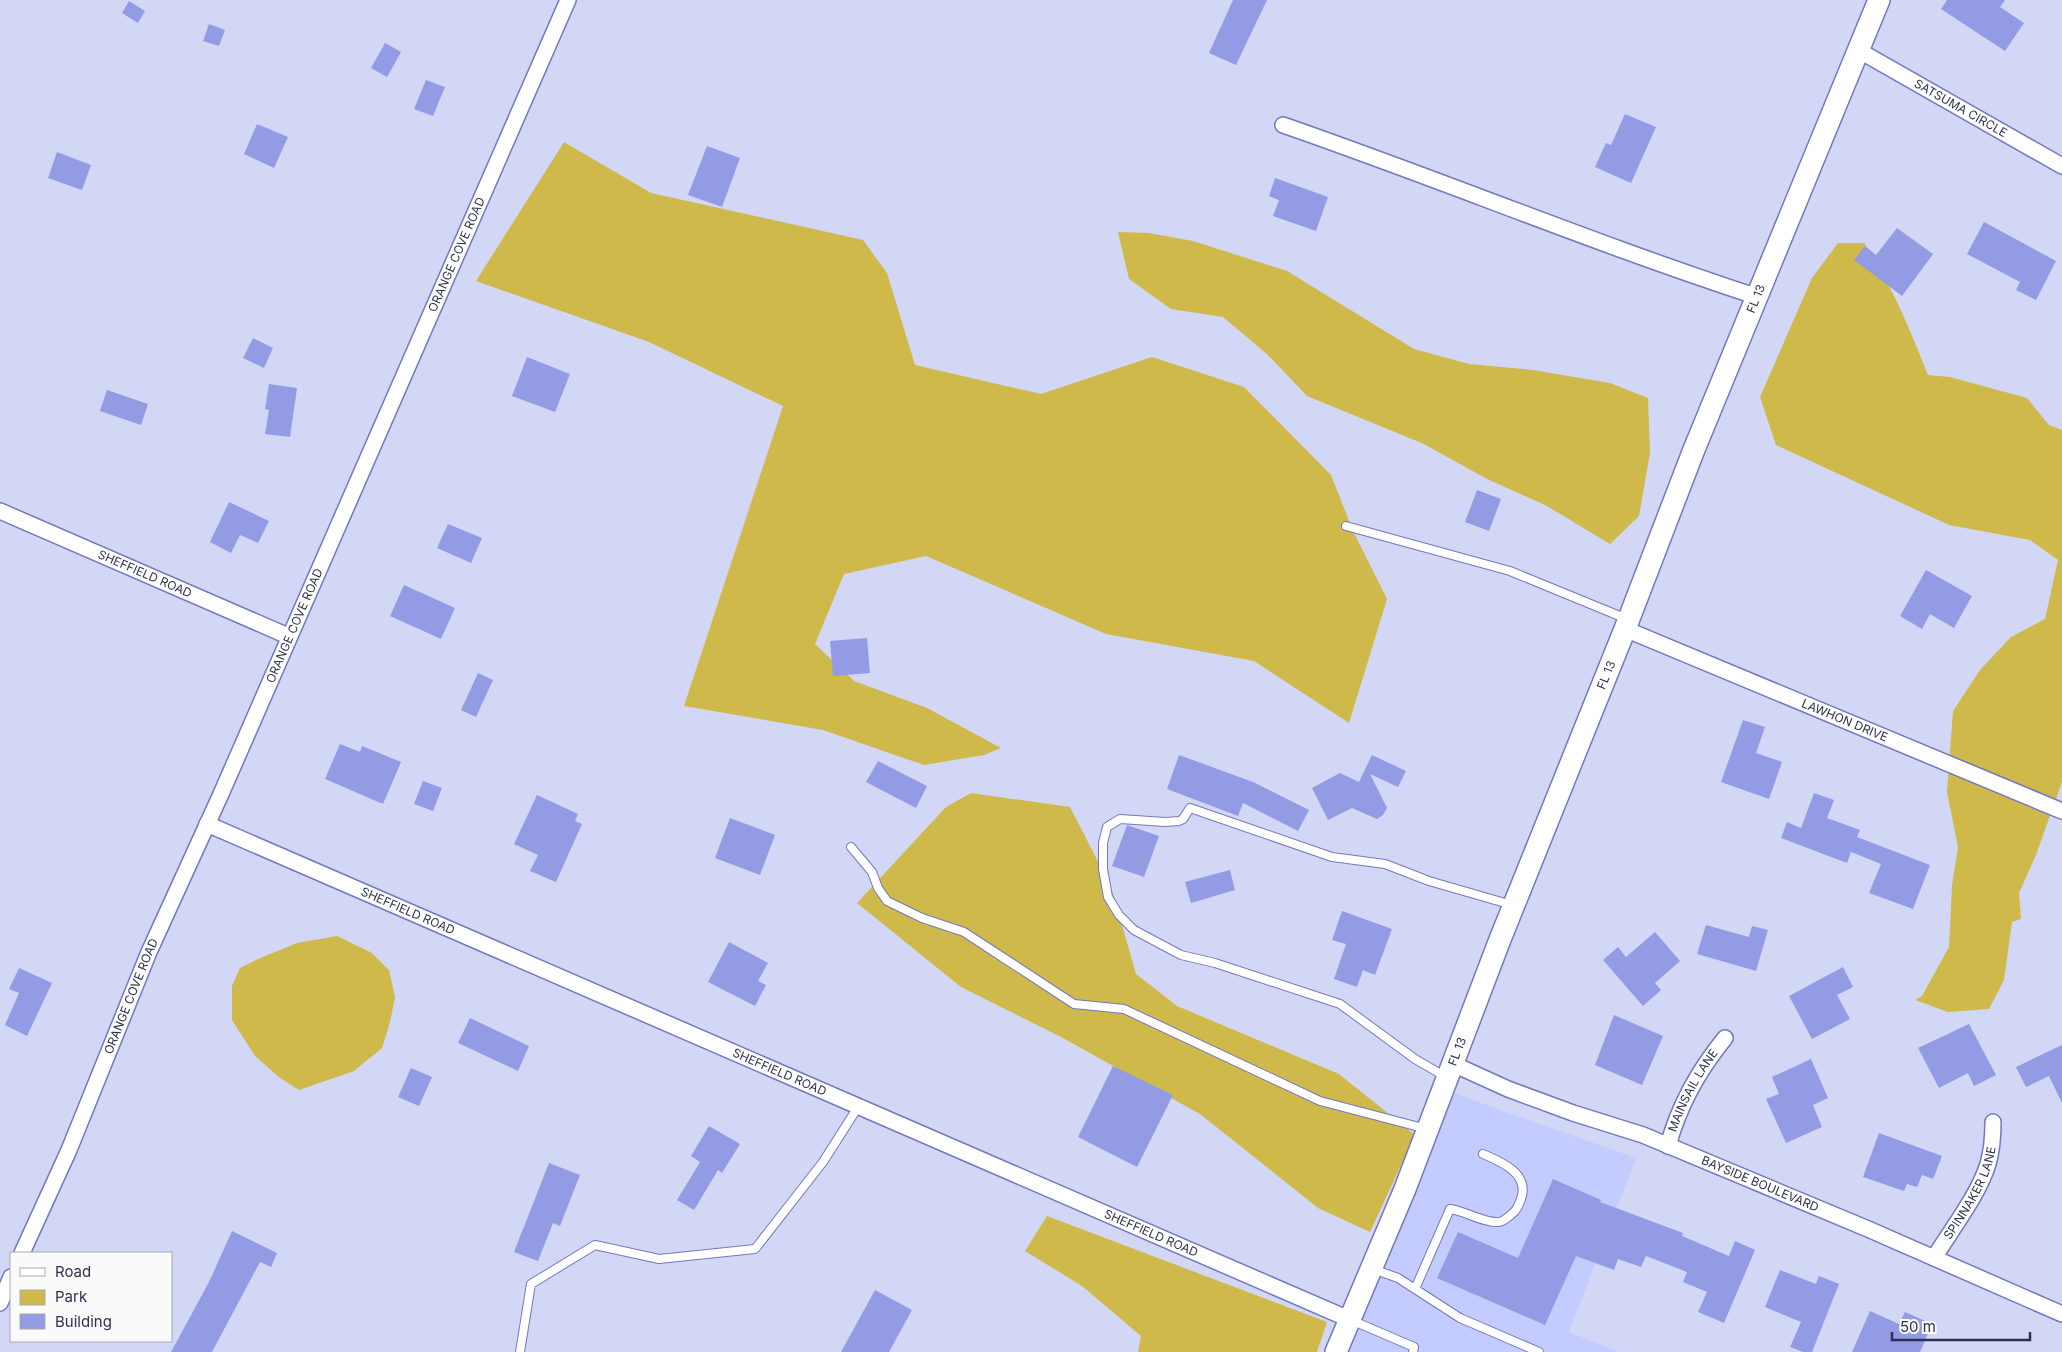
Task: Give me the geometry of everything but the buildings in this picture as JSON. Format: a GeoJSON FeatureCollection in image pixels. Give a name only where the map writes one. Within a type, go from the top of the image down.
{"type":"FeatureCollection","features":[{"type":"Feature","properties":{"kind":"main road","name":"FL 13"},"geometry":{"type":"LineString","coordinates":[[1336,1352],[1373,1269],[1513,906],[1627,624],[1693,452],[1878,0]]}},
{"type":"Feature","properties":{"kind":"street","name":"ORANGE COVE ROAD"},"geometry":{"type":"LineString","coordinates":[[22,1252],[68,1150],[149,952],[207,824],[568,0]]}},
{"type":"Feature","properties":{"kind":"street","name":"SATSUMA CIRCLE"},"geometry":{"type":"LineString","coordinates":[[1858,50],[2062,166]]}},
{"type":"Feature","properties":{"kind":"street"},"geometry":{"type":"LineString","coordinates":[[1283,125],[1408,169],[1671,269],[1758,297]]}},
{"type":"Feature","properties":{"kind":"street","name":"SHEFFIELD ROAD"},"geometry":{"type":"LineString","coordinates":[[0,511],[288,636]]}},
{"type":"Feature","properties":{"kind":"street","name":"LAWHON DRIVE"},"geometry":{"type":"LineString","coordinates":[[1627,624],[2062,811]]}},
{"type":"Feature","properties":{"kind":"street","name":"SHEFFIELD ROAD"},"geometry":{"type":"LineString","coordinates":[[207,824],[1351,1320]]}},
{"type":"Feature","properties":{"kind":"street","name":"MAINSAIL LANE"},"geometry":{"type":"LineString","coordinates":[[1668,1146],[1674,1122],[1689,1088],[1709,1057],[1725,1038]]}},
{"type":"Feature","properties":{"kind":"street","name":"BAYSIDE BOULEVARD"},"geometry":{"type":"LineString","coordinates":[[1450,1071],[1642,1135],[2062,1314]]}},
{"type":"Feature","properties":{"kind":"street","name":"SPINNAKER LANE"},"geometry":{"type":"LineString","coordinates":[[1934,1258],[1988,1164],[1994,1122]]}},
{"type":"Feature","properties":{"kind":"street"},"geometry":{"type":"LineString","coordinates":[[0,1303],[10,1279]]}},
{"type":"Feature","properties":{"kind":"lane"},"geometry":{"type":"LineString","coordinates":[[1346,526],[1510,571],[1627,624]]}},
{"type":"Feature","properties":{"kind":"lane"},"geometry":{"type":"LineString","coordinates":[[1450,1071],[1415,1059],[1340,1004],[1215,963],[1182,955],[1134,930],[1119,915],[1108,897],[1103,843],[1107,827],[1120,818],[1165,822],[1179,821],[1183,819],[1190,808],[1332,857],[1385,864],[1429,881],[1513,906]]}},
{"type":"Feature","properties":{"kind":"lane"},"geometry":{"type":"LineString","coordinates":[[851,847],[872,872],[878,888],[887,902],[922,918],[964,932],[1074,1004],[1124,1009],[1320,1101],[1428,1130]]}},
{"type":"Feature","properties":{"kind":"lane"},"geometry":{"type":"LineString","coordinates":[[520,1352],[531,1284],[596,1245],[659,1259],[755,1249],[823,1162],[858,1107]]}},
{"type":"Feature","properties":{"kind":"lane"},"geometry":{"type":"LineString","coordinates":[[1415,1289],[1450,1208],[1461,1210],[1492,1222],[1501,1222],[1517,1210],[1523,1183],[1516,1173],[1502,1162],[1483,1154]]}},
{"type":"Feature","properties":{"kind":"lane"},"geometry":{"type":"LineString","coordinates":[[1373,1269],[1398,1278],[1460,1318],[1539,1352]]}},
{"type":"Feature","properties":{"kind":"lane"},"geometry":{"type":"LineString","coordinates":[[1351,1320],[1414,1347],[1412,1352]]}},
{"type":"Feature","properties":{"kind":"shaded area"},"geometry":{"type":"Polygon","coordinates":[[[1453,1093],[1636,1158],[1569,1332],[1619,1352],[1347,1352],[1381,1274],[1453,1093]]]}},
{"type":"Feature","properties":{"kind":"green space"},"geometry":{"type":"Polygon","coordinates":[[[564,142],[651,193],[863,240],[887,273],[915,365],[1041,394],[1152,357],[1244,387],[1331,475],[1353,531],[1387,599],[1349,723],[1254,661],[1106,634],[926,556],[844,574],[815,644],[854,681],[927,708],[1001,748],[984,755],[924,765],[823,730],[684,706],[783,406],[649,342],[476,281],[564,142]]]}},
{"type":"Feature","properties":{"kind":"green space"},"geometry":{"type":"Polygon","coordinates":[[[1118,232],[1149,233],[1193,241],[1287,271],[1414,349],[1469,364],[1533,370],[1610,383],[1648,398],[1650,453],[1639,516],[1610,544],[1547,506],[1485,478],[1424,444],[1307,396],[1268,355],[1223,317],[1171,309],[1129,279],[1118,232]]]}},
{"type":"Feature","properties":{"kind":"green space"},"geometry":{"type":"Polygon","coordinates":[[[1838,243],[1864,243],[1899,307],[1928,375],[1950,377],[2027,398],[2049,425],[2062,430],[2062,782],[2036,855],[2019,893],[2021,919],[2012,922],[2004,980],[1989,1009],[1948,1012],[1915,1000],[1922,996],[1949,947],[1952,885],[1958,847],[1947,792],[1953,711],[1980,670],[2011,637],[2045,619],[2058,560],[2030,540],[1949,525],[1776,445],[1760,397],[1812,278],[1838,243]]]}},
{"type":"Feature","properties":{"kind":"green space"},"geometry":{"type":"Polygon","coordinates":[[[971,793],[1070,807],[1111,887],[1136,974],[1177,1006],[1339,1074],[1415,1135],[1370,1232],[1318,1208],[1200,1114],[1061,1037],[961,987],[857,903],[946,807],[971,793]]]}},
{"type":"Feature","properties":{"kind":"green space"},"geometry":{"type":"Polygon","coordinates":[[[337,936],[372,953],[389,970],[395,997],[390,1022],[382,1048],[354,1071],[299,1090],[280,1078],[255,1056],[232,1020],[232,986],[240,968],[258,959],[297,943],[337,936]]]}},
{"type":"Feature","properties":{"kind":"green space"},"geometry":{"type":"Polygon","coordinates":[[[1047,1216],[1327,1322],[1317,1352],[1138,1352],[1141,1336],[1082,1286],[1025,1251],[1047,1216]]]}}]}
